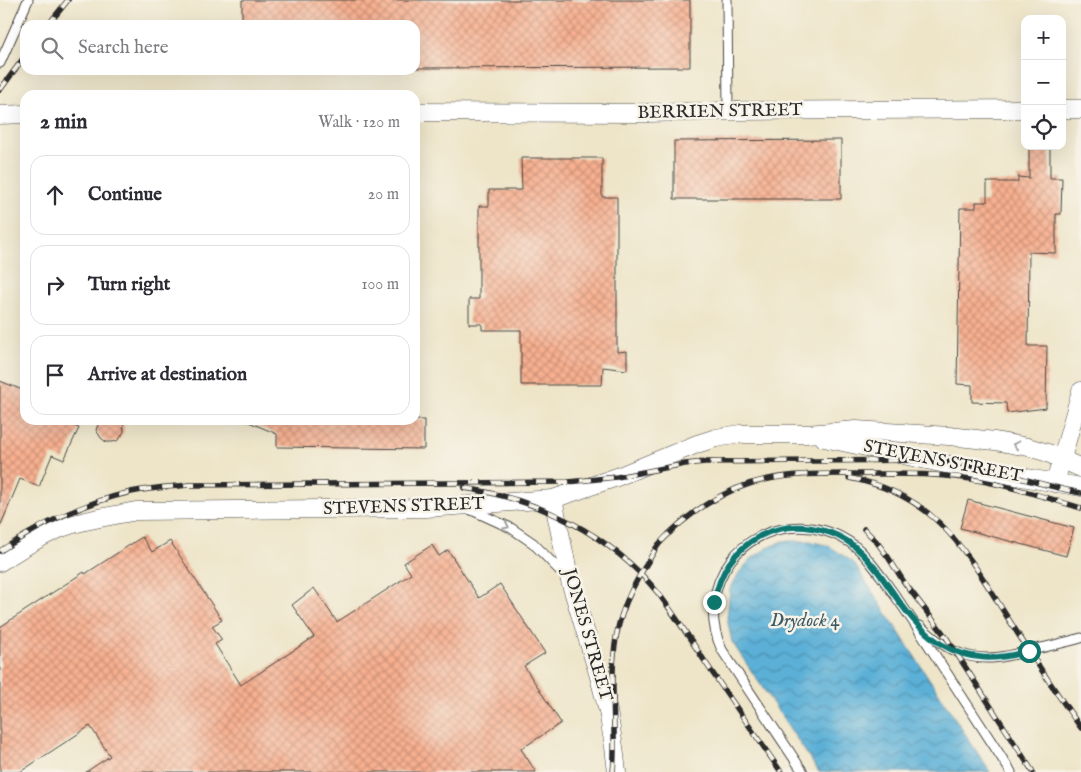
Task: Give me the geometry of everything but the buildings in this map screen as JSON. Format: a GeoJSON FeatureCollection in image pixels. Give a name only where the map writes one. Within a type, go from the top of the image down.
{"type":"FeatureCollection","features":[{"type":"Feature","properties":{"kind":"street"},"geometry":{"type":"LineString","coordinates":[[1066,109],[1081,109]]}},
{"type":"Feature","properties":{"kind":"street","name":"BERRIEN STREET"},"geometry":{"type":"LineString","coordinates":[[420,112],[647,113],[1021,110]]}},
{"type":"Feature","properties":{"kind":"street"},"geometry":{"type":"LineString","coordinates":[[0,115],[20,114]]}},
{"type":"Feature","properties":{"kind":"street"},"geometry":{"type":"LineString","coordinates":[[1056,483],[1081,391]]}},
{"type":"Feature","properties":{"kind":"street","name":"STEVENS STREET"},"geometry":{"type":"LineString","coordinates":[[0,562],[24,546],[64,527],[136,511],[426,508],[553,499],[697,444],[716,438],[740,434],[806,434],[856,430],[949,436],[1020,446],[1048,453],[1081,468]]}},
{"type":"Feature","properties":{"kind":"street","name":"STEVENS STREET"},"geometry":{"type":"LineString","coordinates":[[806,434],[950,465],[1081,487]]}},
{"type":"Feature","properties":{"kind":"street","name":"JONES STREET"},"geometry":{"type":"LineString","coordinates":[[553,499],[570,581],[608,710],[617,772]]}},
{"type":"Feature","properties":{"kind":"lane"},"geometry":{"type":"LineString","coordinates":[[0,63],[28,0]]}},
{"type":"Feature","properties":{"kind":"lane"},"geometry":{"type":"LineString","coordinates":[[728,0],[728,111]]}},
{"type":"Feature","properties":{"kind":"lane"},"geometry":{"type":"LineString","coordinates":[[462,506],[511,528],[533,543],[570,581]]}},
{"type":"Feature","properties":{"kind":"lane"},"geometry":{"type":"LineString","coordinates":[[803,772],[730,663],[716,637],[714,620],[714,602],[720,578],[739,551],[746,544],[764,534],[793,526],[824,530],[842,538],[857,548],[868,560],[905,610],[1011,772]]}},
{"type":"Feature","properties":{"kind":"lane"},"geometry":{"type":"LineString","coordinates":[[905,610],[917,624],[940,643],[960,653],[973,656],[998,658],[1012,656],[1081,638]]}},
{"type":"Feature","properties":{"kind":"water","name":"Drydock 4"},"geometry":{"type":"Polygon","coordinates":[[[783,541],[810,541],[829,546],[853,562],[990,772],[819,772],[732,642],[727,618],[730,589],[739,573],[751,559],[767,548],[783,541]]]}},
{"type":"Feature","properties":{"kind":"railway"},"geometry":{"type":"LineString","coordinates":[[52,20],[68,0]]}},
{"type":"Feature","properties":{"kind":"railway"},"geometry":{"type":"LineString","coordinates":[[0,90],[20,63]]}},
{"type":"Feature","properties":{"kind":"railway"},"geometry":{"type":"LineString","coordinates":[[0,551],[47,523],[96,502],[138,491],[189,485],[568,482],[617,477],[705,462],[930,460],[968,465],[1081,493]]}},
{"type":"Feature","properties":{"kind":"railway"},"geometry":{"type":"LineString","coordinates":[[613,772],[614,652],[624,607],[637,580],[659,544],[693,513],[720,496],[749,484],[788,476],[916,474],[957,477],[985,482],[1081,508]]}},
{"type":"Feature","properties":{"kind":"railway"},"geometry":{"type":"LineString","coordinates":[[849,478],[880,486],[906,498],[928,513],[947,531],[980,573],[1081,728]]}},
{"type":"Feature","properties":{"kind":"railway"},"geometry":{"type":"LineString","coordinates":[[464,488],[492,493],[545,510],[571,522],[618,553],[639,572],[673,613],[781,772]]}},
{"type":"Feature","properties":{"kind":"railway"},"geometry":{"type":"LineString","coordinates":[[864,529],[876,541],[904,582],[946,637],[1033,772]]}},
{"type":"Feature","properties":{"kind":"route"},"geometry":{"type":"LineString","coordinates":[[714,602],[720,578],[732,559],[746,544],[773,531],[793,526],[804,526],[836,534],[857,548],[917,624],[949,648],[960,653],[984,658],[1012,656],[1029,651]]}}]}
